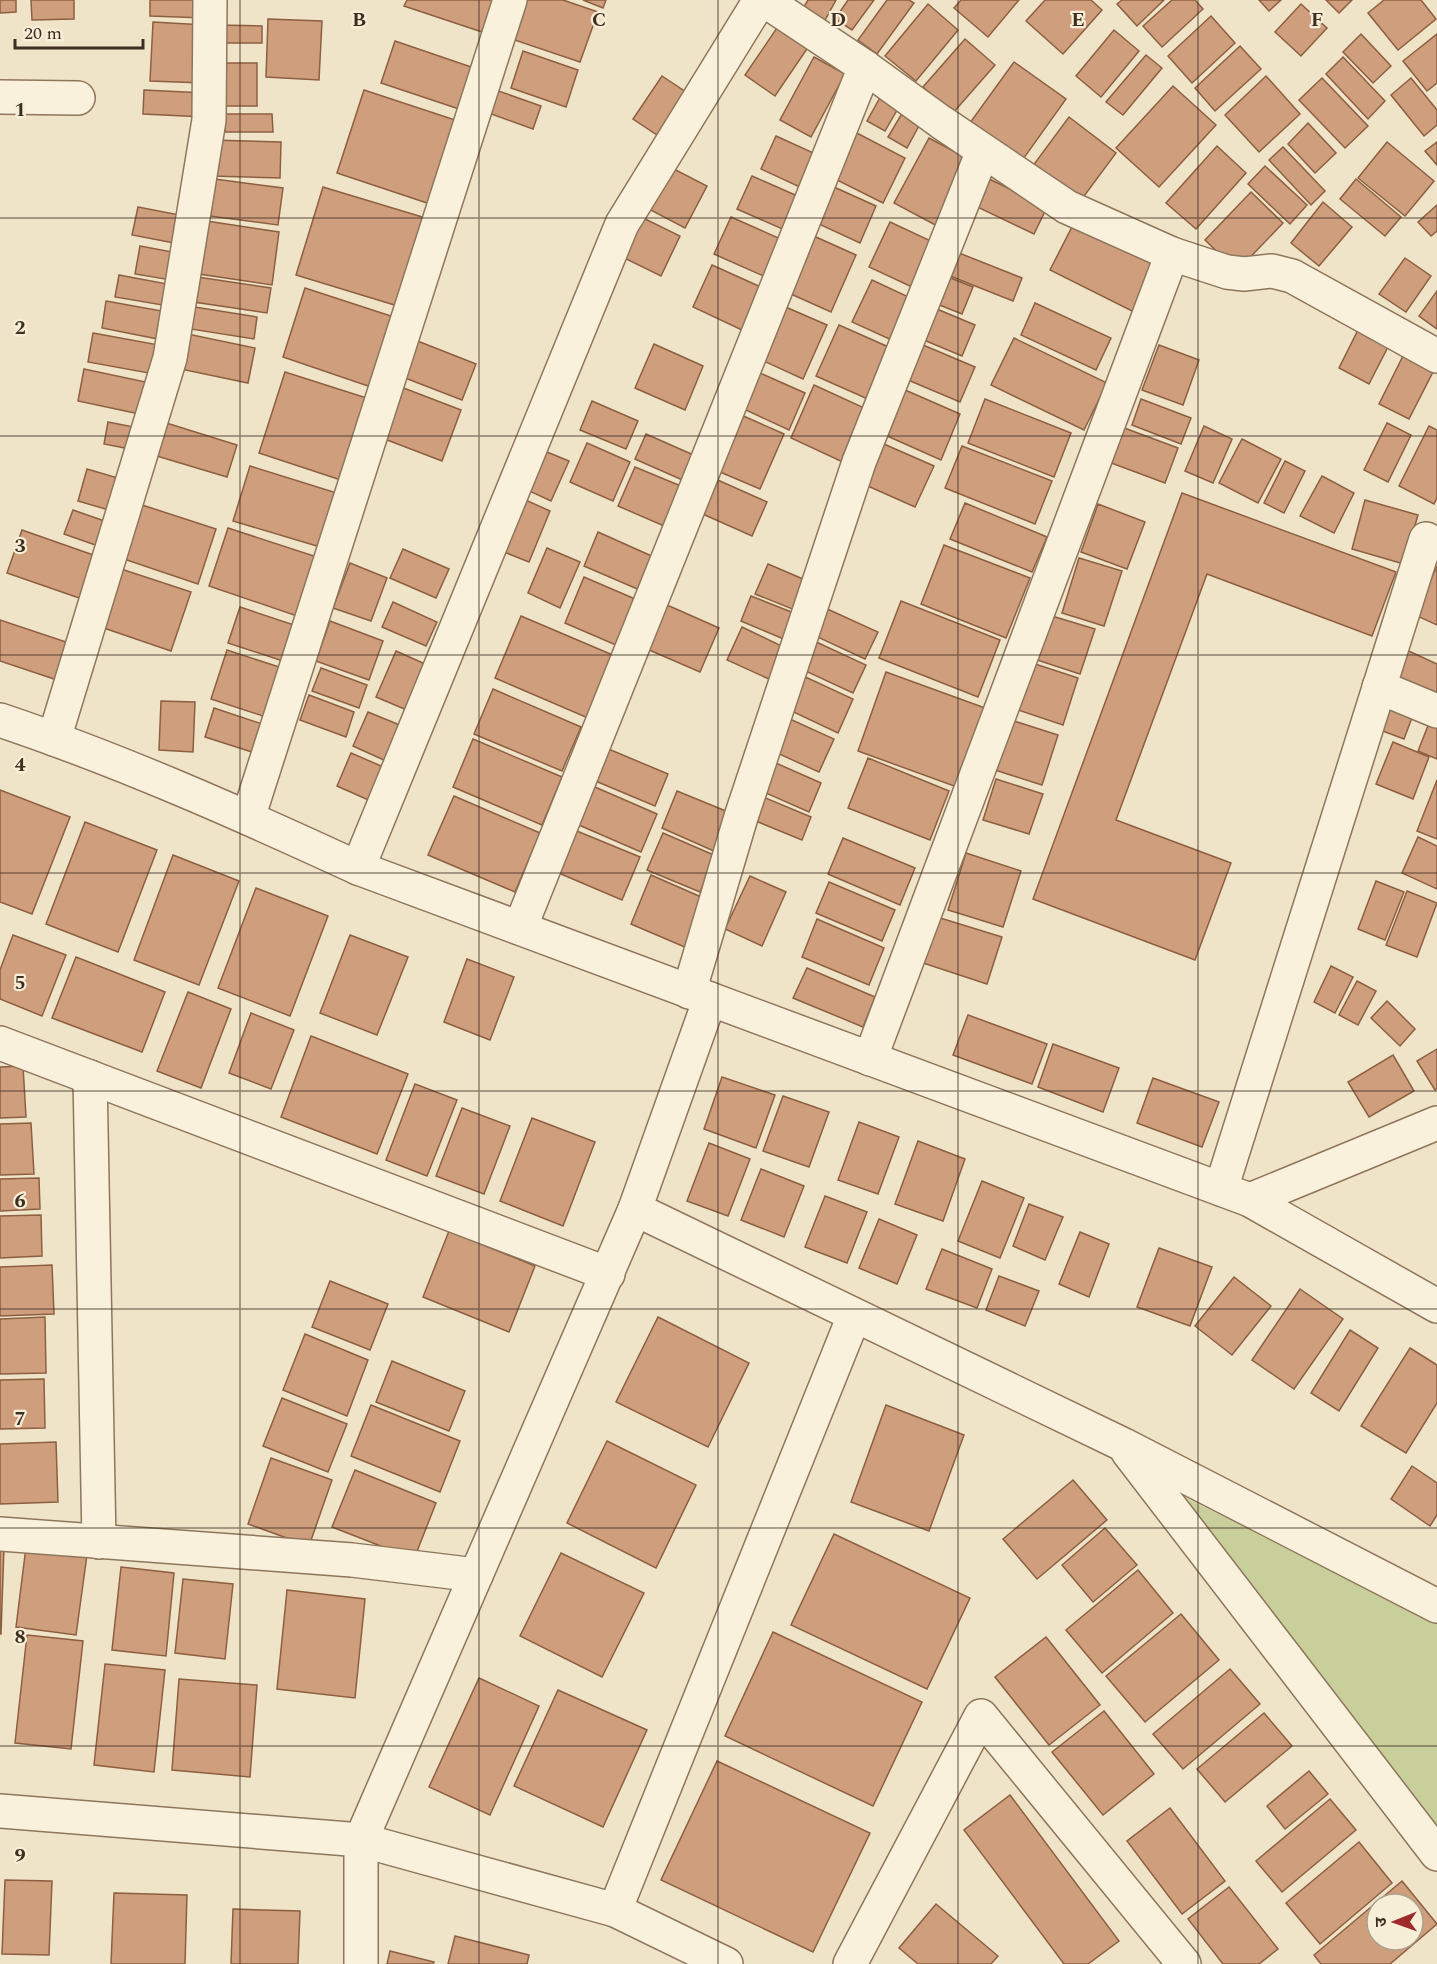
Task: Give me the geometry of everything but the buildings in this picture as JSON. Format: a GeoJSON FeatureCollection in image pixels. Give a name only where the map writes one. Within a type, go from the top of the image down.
{"type":"FeatureCollection","features":[{"type":"Feature","properties":{"kind":"street"},"geometry":{"type":"LineString","coordinates":[[54,738],[170,358],[209,120],[210,0]]}},
{"type":"Feature","properties":{"kind":"street"},"geometry":{"type":"LineString","coordinates":[[248,818],[510,0]]}},
{"type":"Feature","properties":{"kind":"street"},"geometry":{"type":"LineString","coordinates":[[358,868],[622,224],[762,0],[865,67],[983,151],[1067,207],[1172,254],[1227,272],[1244,274],[1272,271],[1292,276],[1437,356]]}},
{"type":"Feature","properties":{"kind":"street"},"geometry":{"type":"LineString","coordinates":[[520,928],[865,67]]}},
{"type":"Feature","properties":{"kind":"street"},"geometry":{"type":"LineString","coordinates":[[0,97],[78,98]]}},
{"type":"Feature","properties":{"kind":"street"},"geometry":{"type":"LineString","coordinates":[[361,1964],[361,1840],[635,1209],[699,995],[741,817],[859,462],[983,151]]}},
{"type":"Feature","properties":{"kind":"street"},"geometry":{"type":"LineString","coordinates":[[870,1059],[1172,254]]}},
{"type":"Feature","properties":{"kind":"street"},"geometry":{"type":"LineString","coordinates":[[1235,1195],[1379,687],[1426,539],[1437,544]]}},
{"type":"Feature","properties":{"kind":"street"},"geometry":{"type":"LineString","coordinates":[[1379,687],[1437,711]]}},
{"type":"Feature","properties":{"kind":"street"},"geometry":{"type":"LineString","coordinates":[[0,720],[54,738],[248,818],[358,868],[1235,1195],[1437,1306]]}},
{"type":"Feature","properties":{"kind":"street"},"geometry":{"type":"LineString","coordinates":[[0,1043],[608,1274]]}},
{"type":"Feature","properties":{"kind":"street"},"geometry":{"type":"LineString","coordinates":[[90,1077],[99,1542]]}},
{"type":"Feature","properties":{"kind":"street"},"geometry":{"type":"LineString","coordinates":[[1235,1195],[1437,1123]]}},
{"type":"Feature","properties":{"kind":"street"},"geometry":{"type":"LineString","coordinates":[[635,1209],[1124,1445],[1437,1606]]}},
{"type":"Feature","properties":{"kind":"street"},"geometry":{"type":"LineString","coordinates":[[615,1910],[854,1316]]}},
{"type":"Feature","properties":{"kind":"street"},"geometry":{"type":"LineString","coordinates":[[1124,1445],[1437,1854]]}},
{"type":"Feature","properties":{"kind":"street"},"geometry":{"type":"LineString","coordinates":[[0,1534],[352,1560],[476,1575]]}},
{"type":"Feature","properties":{"kind":"street"},"geometry":{"type":"LineString","coordinates":[[850,1964],[981,1716],[1184,1964]]}},
{"type":"Feature","properties":{"kind":"street"},"geometry":{"type":"LineString","coordinates":[[0,1811],[361,1840],[615,1910],[726,1964]]}},
{"type":"Feature","properties":{"kind":"green space"},"geometry":{"type":"Polygon","coordinates":[[[1172,1491],[1437,1624],[1437,1836],[1172,1491]]]}}]}
